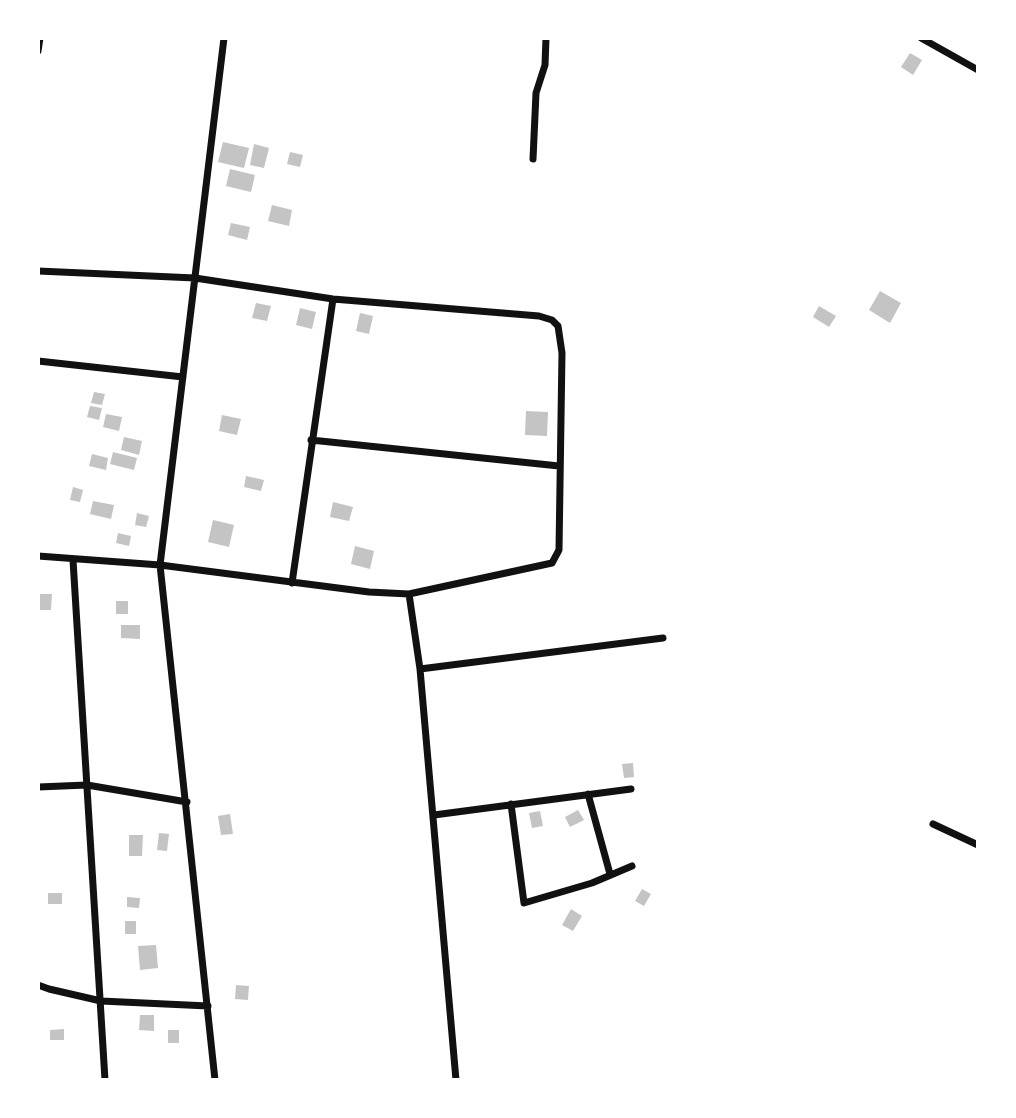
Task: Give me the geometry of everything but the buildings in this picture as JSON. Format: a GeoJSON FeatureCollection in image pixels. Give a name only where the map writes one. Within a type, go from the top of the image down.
{"type":"FeatureCollection","features":[{"type":"Feature","properties":{"kind":"street"},"geometry":{"type":"LineString","coordinates":[[38,51],[40,38]]}},
{"type":"Feature","properties":{"kind":"street"},"geometry":{"type":"LineString","coordinates":[[215,1080],[160,565],[224,38]]}},
{"type":"Feature","properties":{"kind":"street"},"geometry":{"type":"LineString","coordinates":[[533,159],[536,93],[545,65],[546,38]]}},
{"type":"Feature","properties":{"kind":"street"},"geometry":{"type":"LineString","coordinates":[[921,38],[978,70]]}},
{"type":"Feature","properties":{"kind":"street"},"geometry":{"type":"LineString","coordinates":[[38,271],[195,278],[333,299],[518,313],[552,320],[558,326],[562,353],[559,550],[552,563],[409,594],[369,592],[160,565],[38,556]]}},
{"type":"Feature","properties":{"kind":"street"},"geometry":{"type":"LineString","coordinates":[[292,583],[333,299]]}},
{"type":"Feature","properties":{"kind":"street"},"geometry":{"type":"LineString","coordinates":[[38,360],[183,377]]}},
{"type":"Feature","properties":{"kind":"street"},"geometry":{"type":"LineString","coordinates":[[311,440],[559,466]]}},
{"type":"Feature","properties":{"kind":"street"},"geometry":{"type":"LineString","coordinates":[[73,560],[106,1080]]}},
{"type":"Feature","properties":{"kind":"street"},"geometry":{"type":"LineString","coordinates":[[409,594],[420,669],[456,1080]]}},
{"type":"Feature","properties":{"kind":"street"},"geometry":{"type":"LineString","coordinates":[[420,669],[663,638]]}},
{"type":"Feature","properties":{"kind":"street"},"geometry":{"type":"LineString","coordinates":[[38,787],[87,785],[187,802]]}},
{"type":"Feature","properties":{"kind":"street"},"geometry":{"type":"LineString","coordinates":[[434,815],[631,789]]}},
{"type":"Feature","properties":{"kind":"street"},"geometry":{"type":"LineString","coordinates":[[588,794],[610,874]]}},
{"type":"Feature","properties":{"kind":"street"},"geometry":{"type":"LineString","coordinates":[[511,804],[524,903],[592,883],[632,866]]}},
{"type":"Feature","properties":{"kind":"street"},"geometry":{"type":"LineString","coordinates":[[933,824],[978,845]]}},
{"type":"Feature","properties":{"kind":"street"},"geometry":{"type":"LineString","coordinates":[[38,985],[101,1001],[208,1006]]}}]}
